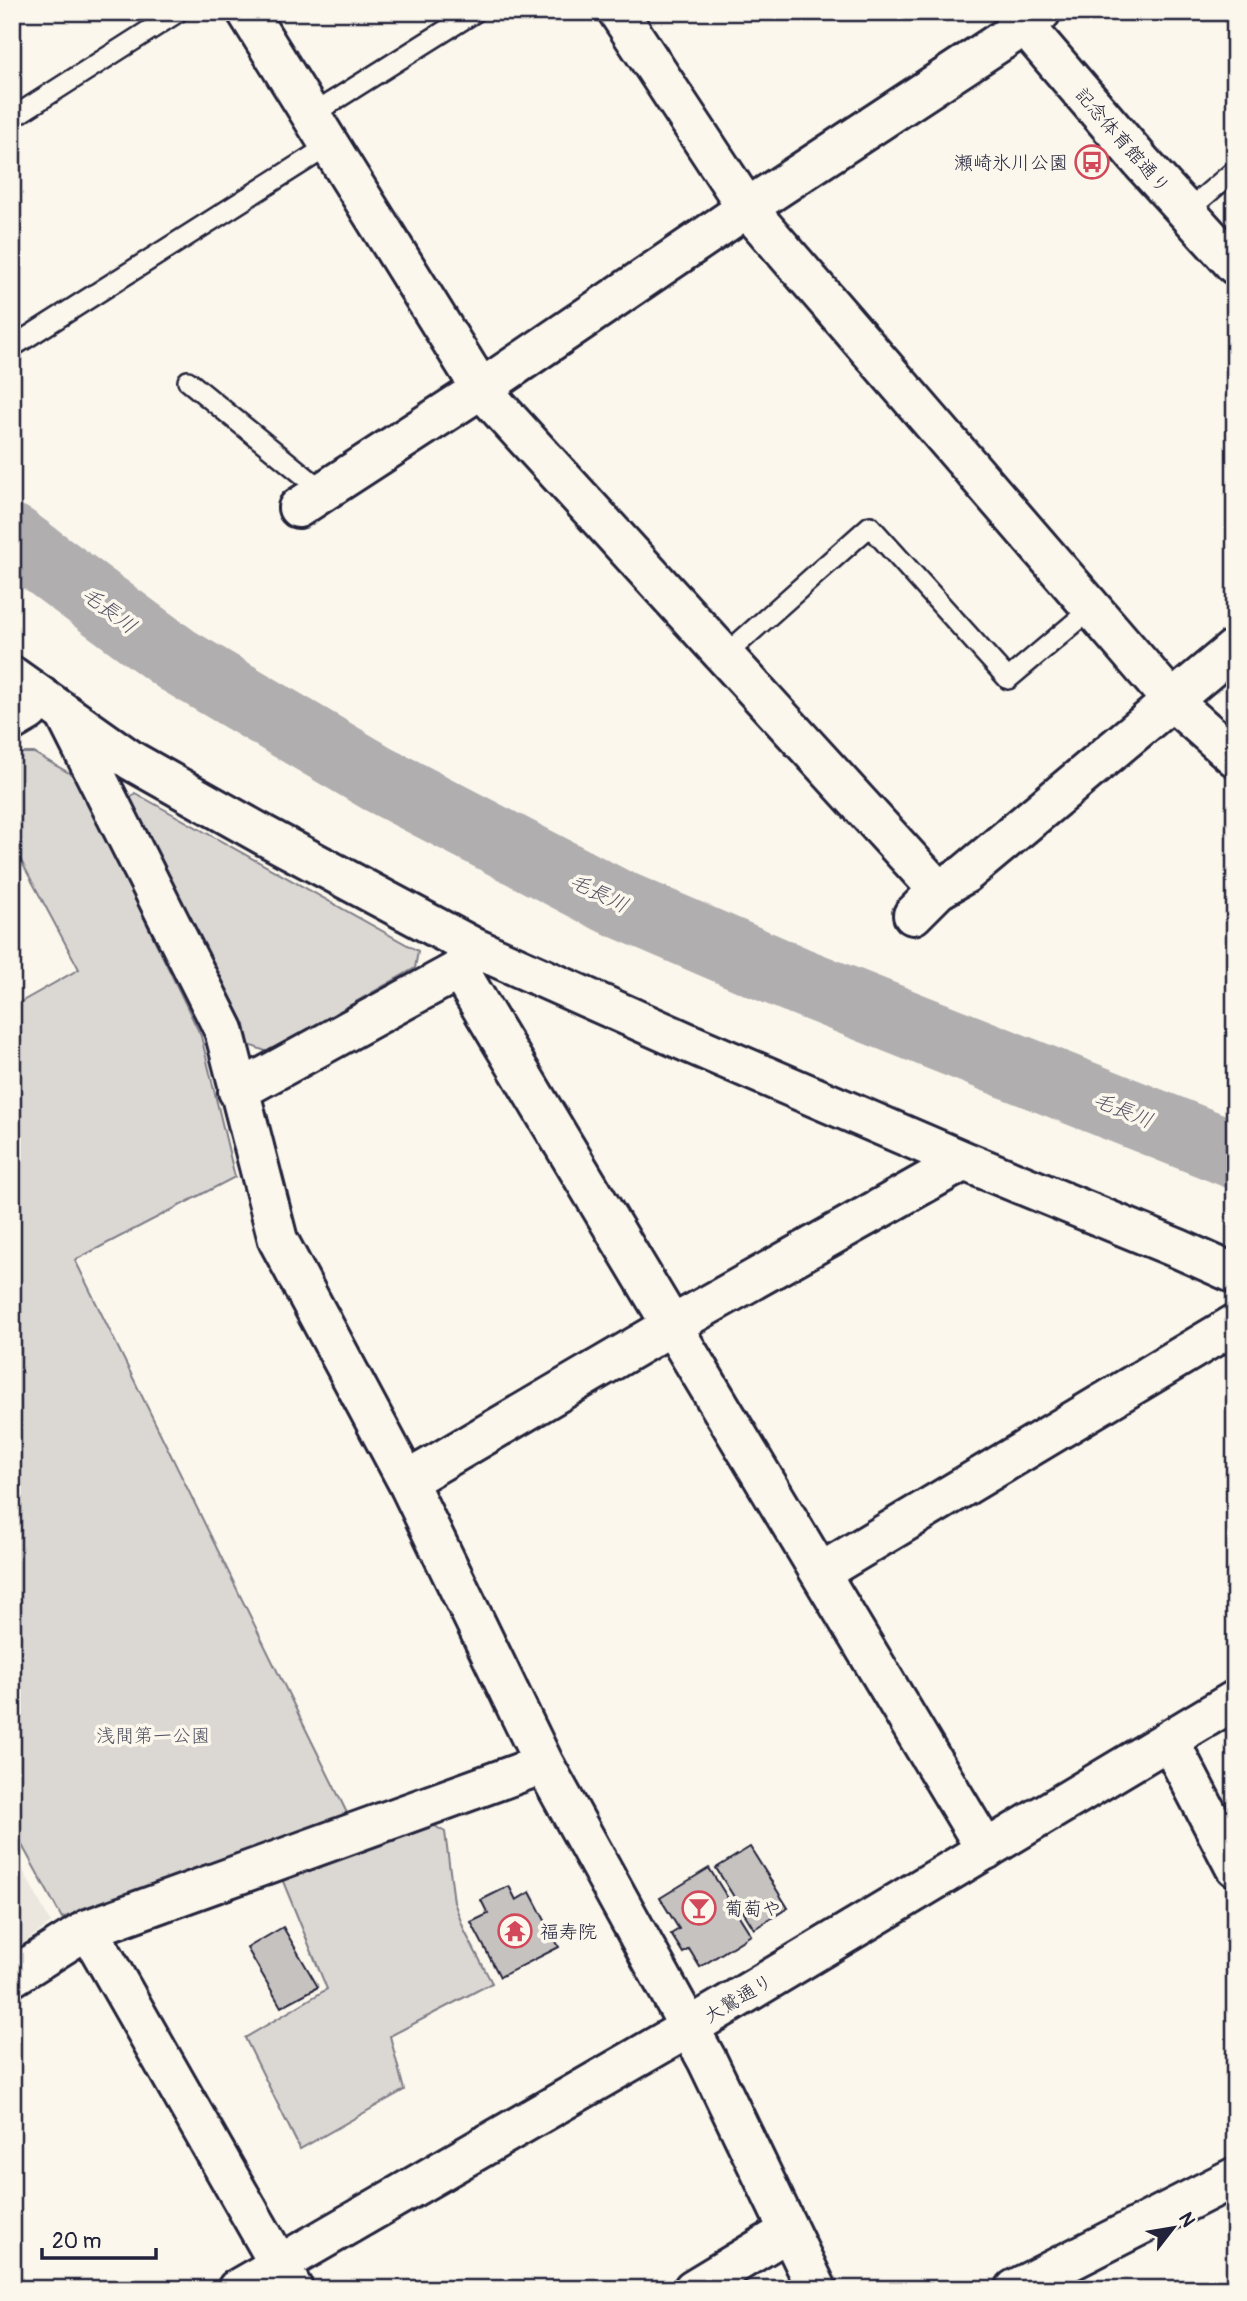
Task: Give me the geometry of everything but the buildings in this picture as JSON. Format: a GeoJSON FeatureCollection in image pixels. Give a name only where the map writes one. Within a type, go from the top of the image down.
{"type":"FeatureCollection","features":[{"type":"Feature","properties":{"kind":"street"},"geometry":{"type":"LineString","coordinates":[[247,12],[481,388],[724,656],[926,902],[965,874],[1235,648]]}},
{"type":"Feature","properties":{"kind":"street"},"geometry":{"type":"LineString","coordinates":[[618,12],[747,208],[1172,701],[1235,757]]}},
{"type":"Feature","properties":{"kind":"street"},"geometry":{"type":"LineString","coordinates":[[310,500],[481,388],[1026,17]]}},
{"type":"Feature","properties":{"kind":"street","name":"記念体育館通り"},"geometry":{"type":"LineString","coordinates":[[1026,17],[1186,212],[1235,265]]}},
{"type":"Feature","properties":{"kind":"street"},"geometry":{"type":"LineString","coordinates":[[12,676],[39,712],[224,1030],[278,1240],[407,1481],[544,1764],[690,2027],[817,2289]]}},
{"type":"Feature","properties":{"kind":"street"},"geometry":{"type":"LineString","coordinates":[[39,712],[267,837],[466,959],[678,1039],[1235,1274]]}},
{"type":"Feature","properties":{"kind":"street"},"geometry":{"type":"LineString","coordinates":[[238,1091],[466,959]]}},
{"type":"Feature","properties":{"kind":"street"},"geometry":{"type":"LineString","coordinates":[[466,959],[671,1326],[986,1850]]}},
{"type":"Feature","properties":{"kind":"street"},"geometry":{"type":"LineString","coordinates":[[407,1481],[671,1326],[964,1161]]}},
{"type":"Feature","properties":{"kind":"street"},"geometry":{"type":"LineString","coordinates":[[820,1573],[1235,1324]]}},
{"type":"Feature","properties":{"kind":"street","name":"大鷲通り"},"geometry":{"type":"LineString","coordinates":[[237,2289],[287,2276],[690,2027],[1235,1700]]}},
{"type":"Feature","properties":{"kind":"street"},"geometry":{"type":"LineString","coordinates":[[1169,1740],[1235,1867]]}},
{"type":"Feature","properties":{"kind":"street"},"geometry":{"type":"LineString","coordinates":[[12,1977],[88,1929],[544,1764]]}},
{"type":"Feature","properties":{"kind":"street"},"geometry":{"type":"LineString","coordinates":[[88,1929],[287,2276]]}},
{"type":"Feature","properties":{"kind":"street"},"geometry":{"type":"LineString","coordinates":[[1029,2286],[1235,2177]]}},
{"type":"Feature","properties":{"kind":"street"},"geometry":{"type":"LineString","coordinates":[[693,2289],[788,2232]]}},
{"type":"Feature","properties":{"kind":"lane"},"geometry":{"type":"LineString","coordinates":[[12,118],[178,12]]}},
{"type":"Feature","properties":{"kind":"lane"},"geometry":{"type":"LineString","coordinates":[[12,347],[321,130],[475,12]]}},
{"type":"Feature","properties":{"kind":"lane"},"geometry":{"type":"LineString","coordinates":[[1186,212],[1235,170]]}},
{"type":"Feature","properties":{"kind":"lane"},"geometry":{"type":"LineString","coordinates":[[188,381],[310,500]]}},
{"type":"Feature","properties":{"kind":"lane"},"geometry":{"type":"LineString","coordinates":[[724,656],[870,526],[1009,679],[1091,609]]}},
{"type":"Feature","properties":{"kind":"shaded area"},"geometry":{"type":"Polygon","coordinates":[[[12,1850],[51,1923],[12,1952],[12,1850]]]}},
{"type":"Feature","properties":{"kind":"green space","name":"浅間第一公園"},"geometry":{"type":"Polygon","coordinates":[[[12,753],[34,753],[76,777],[201,1036],[235,1177],[75,1260],[347,1813],[62,1918],[12,1827],[12,1007],[79,969],[12,844],[12,753]]]}},
{"type":"Feature","properties":{"kind":"green space"},"geometry":{"type":"Polygon","coordinates":[[[135,793],[418,951],[415,968],[268,1052],[249,1045],[245,1025],[129,799],[135,793]]]}},
{"type":"Feature","properties":{"kind":"green space"},"geometry":{"type":"Polygon","coordinates":[[[428,1822],[445,1832],[454,1902],[465,1932],[492,1983],[390,2036],[404,2090],[300,2149],[245,2038],[327,1989],[280,1874],[428,1822]]]}},
{"type":"Feature","properties":{"kind":"waterway","name":"毛長川"},"geometry":{"type":"LineString","coordinates":[[12,538],[177,660],[377,778],[613,901],[796,980],[1235,1155]]}},
{"type":"Feature","properties":{"kind":"place","name":"瀬崎氷川公園"},"geometry":{"type":"Point","coordinates":[1092,162]}},
{"type":"Feature","properties":{"kind":"place","name":"葡萄や"},"geometry":{"type":"Point","coordinates":[699,1908]}},
{"type":"Feature","properties":{"kind":"place","name":"福寿院"},"geometry":{"type":"Point","coordinates":[515,1931]}}]}
